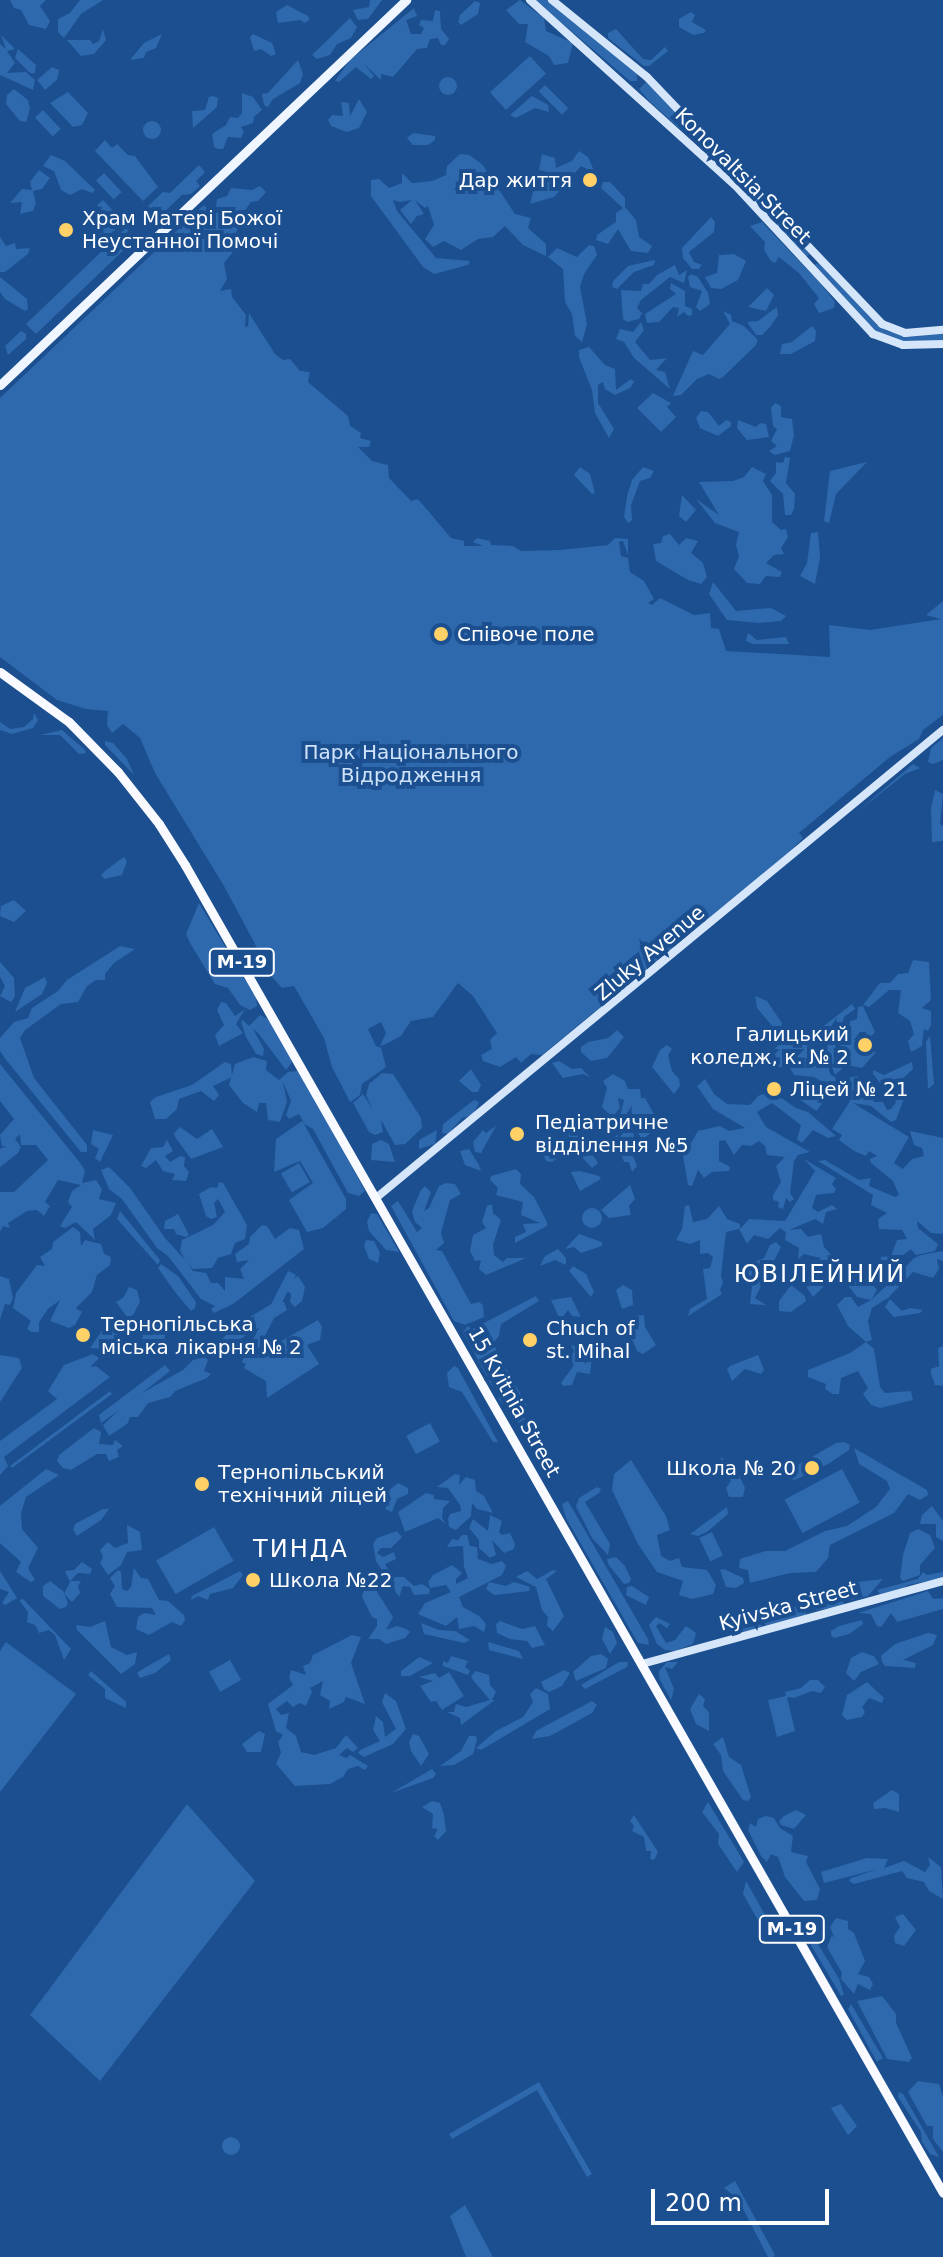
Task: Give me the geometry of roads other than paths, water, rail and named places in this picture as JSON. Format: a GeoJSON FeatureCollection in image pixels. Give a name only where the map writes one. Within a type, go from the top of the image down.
{"type":"FeatureCollection","features":[{"type":"Feature","properties":{"kind":"highway","name":"15 Kvitnia Street"},"geometry":{"type":"LineString","coordinates":[[0,672],[69,722],[118,772],[159,824],[376,1198],[943,2193]]}},
{"type":"Feature","properties":{"kind":"main road"},"geometry":{"type":"LineString","coordinates":[[0,385],[406,0]]}},
{"type":"Feature","properties":{"kind":"main road","name":"Konovaltsia Street"},"geometry":{"type":"LineString","coordinates":[[530,0],[735,185],[873,334],[910,346],[943,344]]}},
{"type":"Feature","properties":{"kind":"main road","name":"Konovaltsia Street"},"geometry":{"type":"LineString","coordinates":[[552,0],[647,77],[882,324],[905,333],[943,330]]}},
{"type":"Feature","properties":{"kind":"main road"},"geometry":{"type":"LineString","coordinates":[[631,88],[647,77]]}},
{"type":"Feature","properties":{"kind":"main road"},"geometry":{"type":"LineString","coordinates":[[735,185],[743,179]]}},
{"type":"Feature","properties":{"kind":"main road","name":"Zluky Avenue"},"geometry":{"type":"LineString","coordinates":[[376,1198],[943,730]]}},
{"type":"Feature","properties":{"kind":"main road","name":"Kyivska Street"},"geometry":{"type":"LineString","coordinates":[[642,1664],[943,1581]]}},
{"type":"Feature","properties":{"kind":"place","name":"Дар життя"},"geometry":{"type":"Point","coordinates":[590,180]}},
{"type":"Feature","properties":{"kind":"place","name":"Храм Матері Божої Неустанної Помочі"},"geometry":{"type":"Point","coordinates":[66,230]}},
{"type":"Feature","properties":{"kind":"place","name":"Співоче поле"},"geometry":{"type":"Point","coordinates":[441,634]}},
{"type":"Feature","properties":{"kind":"place","name":"Галицький коледж, к. № 2"},"geometry":{"type":"Point","coordinates":[865,1045]}},
{"type":"Feature","properties":{"kind":"place","name":"Ліцей № 21"},"geometry":{"type":"Point","coordinates":[774,1089]}},
{"type":"Feature","properties":{"kind":"place","name":"Педіатричне відділення №5"},"geometry":{"type":"Point","coordinates":[517,1134]}},
{"type":"Feature","properties":{"kind":"place","name":"Тернопільська міська лікарня № 2"},"geometry":{"type":"Point","coordinates":[83,1335]}},
{"type":"Feature","properties":{"kind":"place","name":"Chuch of st. Mihal"},"geometry":{"type":"Point","coordinates":[530,1340]}},
{"type":"Feature","properties":{"kind":"place","name":"Школа № 20"},"geometry":{"type":"Point","coordinates":[812,1468]}},
{"type":"Feature","properties":{"kind":"place","name":"Тернопільський технічний ліцей"},"geometry":{"type":"Point","coordinates":[202,1484]}},
{"type":"Feature","properties":{"kind":"place","name":"Школа №22"},"geometry":{"type":"Point","coordinates":[253,1580]}},
{"type":"Feature","properties":{"kind":"district","name":"ЮВІЛЕЙНИЙ"},"geometry":{"type":"Point","coordinates":[820,1275]}},
{"type":"Feature","properties":{"kind":"district","name":"ТИНДА"},"geometry":{"type":"Point","coordinates":[301,1550]}},
{"type":"Feature","properties":{"kind":"park label","name":"Парк Національного Відродження"},"geometry":{"type":"Point","coordinates":[411,764]}}]}
